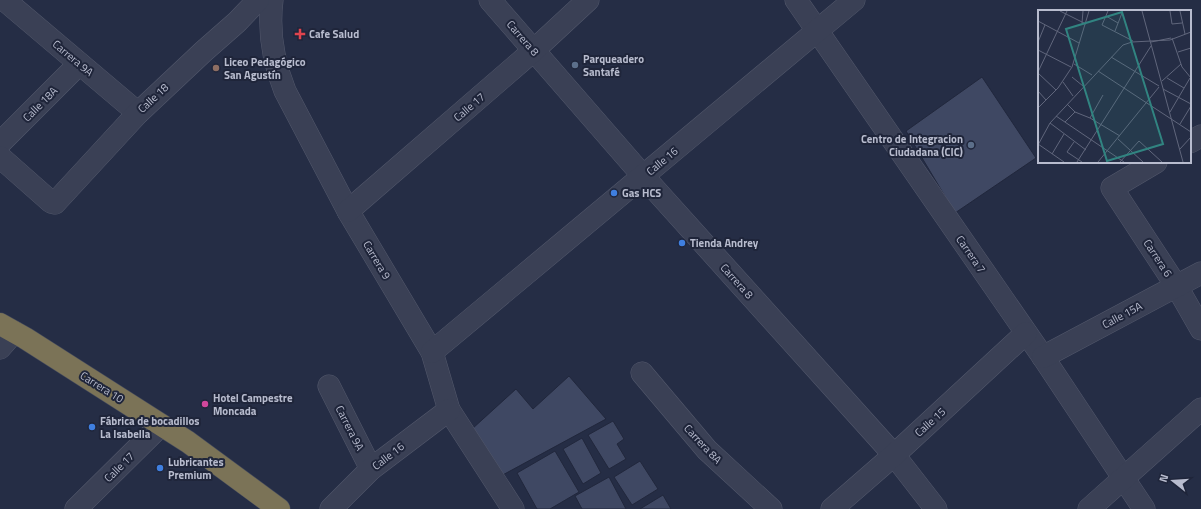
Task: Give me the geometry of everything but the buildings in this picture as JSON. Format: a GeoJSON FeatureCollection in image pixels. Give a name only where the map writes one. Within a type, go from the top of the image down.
{"type":"FeatureCollection","features":[{"type":"Feature","properties":{"kind":"highway","name":"Carrera 10"},"geometry":{"type":"LineString","coordinates":[[7,328],[161,424],[279,509]]}},
{"type":"Feature","properties":{"kind":"street","name":"Calle 18"},"geometry":{"type":"LineString","coordinates":[[0,157],[51,202],[55,203],[138,112],[237,22],[258,0]]}},
{"type":"Feature","properties":{"kind":"street","name":"Carrera 9"},"geometry":{"type":"LineString","coordinates":[[272,0],[271,44],[279,76],[285,91],[348,212],[432,352],[449,410],[513,509]]}},
{"type":"Feature","properties":{"kind":"street","name":"Carrera 8"},"geometry":{"type":"LineString","coordinates":[[490,0],[643,176],[894,455],[936,509]]}},
{"type":"Feature","properties":{"kind":"street","name":"Calle 17"},"geometry":{"type":"LineString","coordinates":[[348,212],[533,51],[588,0]]}},
{"type":"Feature","properties":{"kind":"street","name":"Carrera 7"},"geometry":{"type":"LineString","coordinates":[[796,0],[1043,357],[1144,509]]}},
{"type":"Feature","properties":{"kind":"street","name":"Calle 16"},"geometry":{"type":"LineString","coordinates":[[432,352],[854,0]]}},
{"type":"Feature","properties":{"kind":"street","name":"Carrera 9A"},"geometry":{"type":"LineString","coordinates":[[5,5],[138,112]]}},
{"type":"Feature","properties":{"kind":"street","name":"Calle 18A"},"geometry":{"type":"LineString","coordinates":[[0,143],[79,64]]}},
{"type":"Feature","properties":{"kind":"street"},"geometry":{"type":"LineString","coordinates":[[1191,141],[1201,136]]}},
{"type":"Feature","properties":{"kind":"street","name":"Carrera 6"},"geometry":{"type":"LineString","coordinates":[[1154,163],[1112,188],[1177,287],[1201,329]]}},
{"type":"Feature","properties":{"kind":"street","name":"Calle 15A"},"geometry":{"type":"LineString","coordinates":[[1043,357],[1201,273]]}},
{"type":"Feature","properties":{"kind":"street"},"geometry":{"type":"LineString","coordinates":[[0,348],[7,328]]}},
{"type":"Feature","properties":{"kind":"street","name":"Calle 15"},"geometry":{"type":"LineString","coordinates":[[832,509],[894,455],[1026,333]]}},
{"type":"Feature","properties":{"kind":"street","name":"Carrera 8A"},"geometry":{"type":"LineString","coordinates":[[642,373],[707,450],[771,509]]}},
{"type":"Feature","properties":{"kind":"street","name":"Carrera 9A"},"geometry":{"type":"LineString","coordinates":[[329,386],[371,469]]}},
{"type":"Feature","properties":{"kind":"street"},"geometry":{"type":"LineString","coordinates":[[1089,509],[1123,477],[1201,409]]}},
{"type":"Feature","properties":{"kind":"street","name":"Calle 16"},"geometry":{"type":"LineString","coordinates":[[331,509],[371,469],[449,410]]}},
{"type":"Feature","properties":{"kind":"street","name":"Calle 17"},"geometry":{"type":"LineString","coordinates":[[76,509],[161,424]]}},
{"type":"Feature","properties":{"kind":"place","name":"Cafe Salud"},"geometry":{"type":"Point","coordinates":[300,34]}},
{"type":"Feature","properties":{"kind":"place","name":"Parqueadero Santafé"},"geometry":{"type":"Point","coordinates":[575,65]}},
{"type":"Feature","properties":{"kind":"place","name":"Liceo Pedagógico San Agustín"},"geometry":{"type":"Point","coordinates":[216,68]}},
{"type":"Feature","properties":{"kind":"place","name":"Centro de Integracion Ciudadana (CIC)"},"geometry":{"type":"Point","coordinates":[971,145]}},
{"type":"Feature","properties":{"kind":"place","name":"Gas HCS"},"geometry":{"type":"Point","coordinates":[614,193]}},
{"type":"Feature","properties":{"kind":"place","name":"Tienda Andrey"},"geometry":{"type":"Point","coordinates":[682,243]}},
{"type":"Feature","properties":{"kind":"place","name":"Hotel Campestre Moncada"},"geometry":{"type":"Point","coordinates":[205,404]}},
{"type":"Feature","properties":{"kind":"place","name":"Fábrica de bocadillos La Isabella"},"geometry":{"type":"Point","coordinates":[92,427]}},
{"type":"Feature","properties":{"kind":"place","name":"Lubricantes Premium"},"geometry":{"type":"Point","coordinates":[160,468]}}]}
